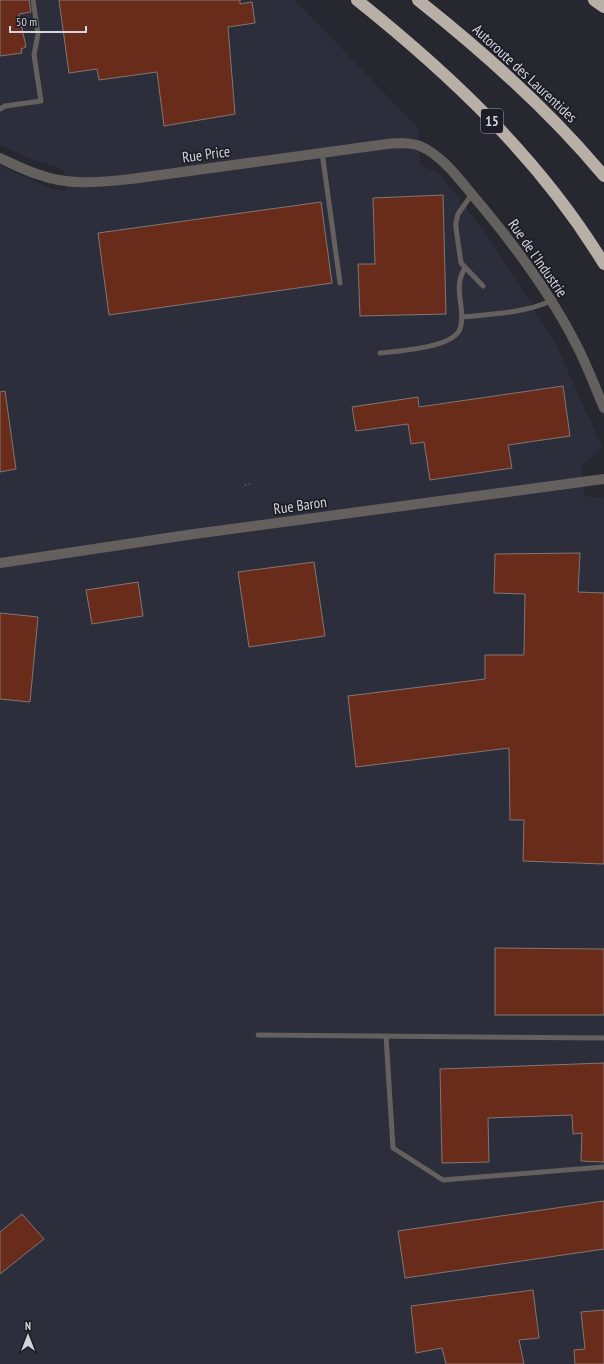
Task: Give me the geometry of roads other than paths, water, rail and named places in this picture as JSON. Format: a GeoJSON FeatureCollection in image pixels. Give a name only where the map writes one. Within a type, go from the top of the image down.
{"type":"FeatureCollection","features":[{"type":"Feature","properties":{"kind":"highway","name":"15"},"geometry":{"type":"LineString","coordinates":[[357,0],[439,69],[508,137],[560,200],[604,264]]}},
{"type":"Feature","properties":{"kind":"highway","name":"Autoroute des Laurentides"},"geometry":{"type":"LineString","coordinates":[[418,0],[454,28],[511,78],[568,134],[604,176]]}},
{"type":"Feature","properties":{"kind":"highway"},"geometry":{"type":"LineString","coordinates":[[594,0],[604,6]]}},
{"type":"Feature","properties":{"kind":"street","name":"Rue Price"},"geometry":{"type":"LineString","coordinates":[[0,158],[48,178],[67,182],[90,183],[131,179],[387,144],[402,143],[420,146]]}},
{"type":"Feature","properties":{"kind":"street","name":"Rue de l'Industrie"},"geometry":{"type":"LineString","coordinates":[[420,146],[446,164],[472,194],[536,276],[576,344],[604,408]]}},
{"type":"Feature","properties":{"kind":"street","name":"Rue Baron"},"geometry":{"type":"LineString","coordinates":[[0,562],[216,531],[604,479]]}},
{"type":"Feature","properties":{"kind":"lane"},"geometry":{"type":"LineString","coordinates":[[0,109],[5,106],[41,101],[34,55],[38,34],[33,0]]}},
{"type":"Feature","properties":{"kind":"lane"},"geometry":{"type":"LineString","coordinates":[[322,152],[340,283]]}},
{"type":"Feature","properties":{"kind":"lane"},"geometry":{"type":"LineString","coordinates":[[472,194],[461,209],[456,222],[461,263],[483,286]]}},
{"type":"Feature","properties":{"kind":"lane"},"geometry":{"type":"LineString","coordinates":[[380,353],[437,344],[458,332],[461,327],[462,317],[459,281],[461,274],[466,268]]}},
{"type":"Feature","properties":{"kind":"lane"},"geometry":{"type":"LineString","coordinates":[[462,317],[528,309],[551,301]]}},
{"type":"Feature","properties":{"kind":"lane"},"geometry":{"type":"LineString","coordinates":[[258,1035],[604,1038]]}},
{"type":"Feature","properties":{"kind":"lane"},"geometry":{"type":"LineString","coordinates":[[386,1036],[393,1148],[443,1180],[604,1167]]}}]}
